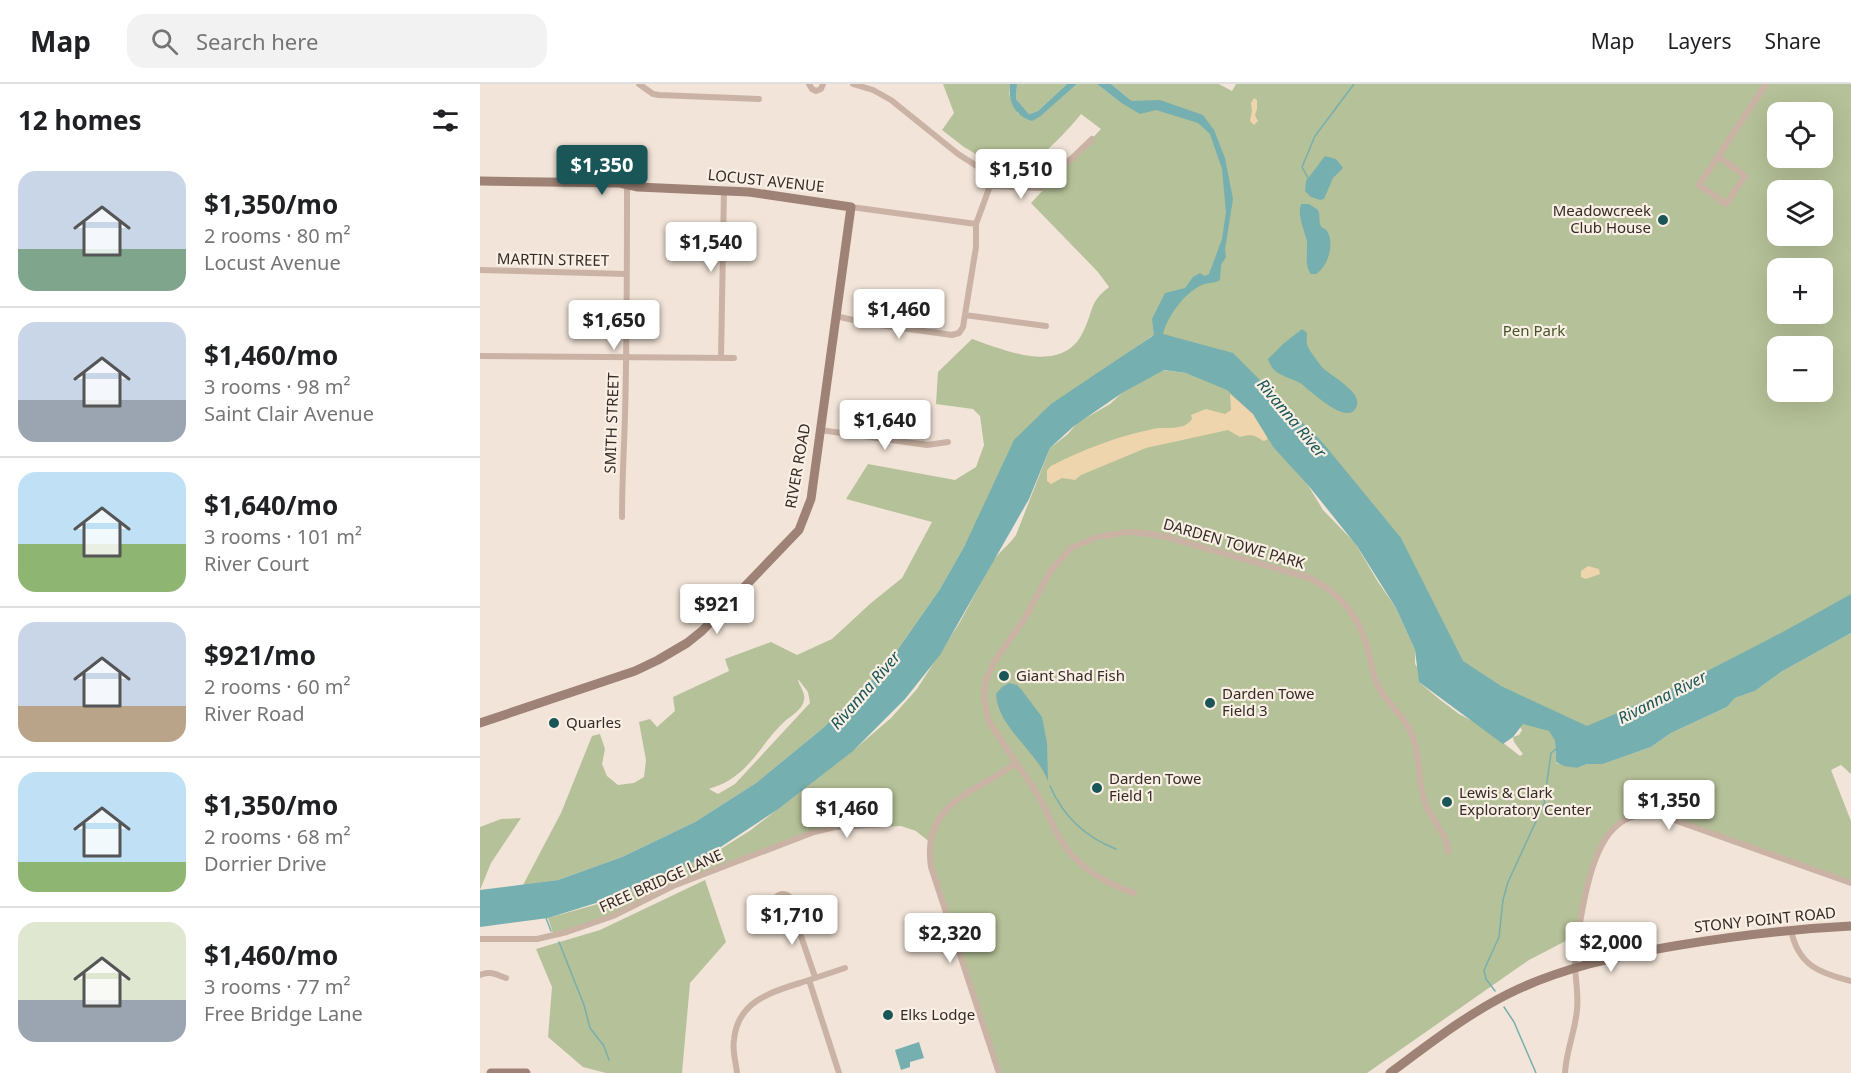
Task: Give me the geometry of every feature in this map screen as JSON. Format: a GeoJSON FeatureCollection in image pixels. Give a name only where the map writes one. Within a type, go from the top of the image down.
{"type":"FeatureCollection","features":[{"type":"Feature","properties":{"kind":"street"},"geometry":{"type":"LineString","coordinates":[[639,84],[659,96],[759,99]]}},
{"type":"Feature","properties":{"kind":"street"},"geometry":{"type":"LineString","coordinates":[[809,84],[816,91],[823,84]]}},
{"type":"Feature","properties":{"kind":"street"},"geometry":{"type":"LineString","coordinates":[[835,316],[927,333],[952,335],[959,333],[963,327],[976,247],[976,224],[990,186],[989,177],[983,170],[958,154],[875,87],[853,84]]}},
{"type":"Feature","properties":{"kind":"street"},"geometry":{"type":"LineString","coordinates":[[1719,157],[1745,176],[1726,204],[1700,185],[1766,84]]}},
{"type":"Feature","properties":{"kind":"street"},"geometry":{"type":"LineString","coordinates":[[990,186],[1041,188],[1092,139]]}},
{"type":"Feature","properties":{"kind":"street","name":"LOCUST AVENUE"},"geometry":{"type":"LineString","coordinates":[[480,181],[620,183],[654,188],[724,190],[976,224]]}},
{"type":"Feature","properties":{"kind":"street","name":"SMITH STREET"},"geometry":{"type":"LineString","coordinates":[[622,518],[627,185]]}},
{"type":"Feature","properties":{"kind":"street"},"geometry":{"type":"LineString","coordinates":[[722,358],[724,190]]}},
{"type":"Feature","properties":{"kind":"street","name":"RIVER ROAD"},"geometry":{"type":"LineString","coordinates":[[480,723],[642,668],[675,651],[702,631],[799,530],[811,499],[851,207]]}},
{"type":"Feature","properties":{"kind":"street","name":"MARTIN STREET"},"geometry":{"type":"LineString","coordinates":[[480,270],[626,274]]}},
{"type":"Feature","properties":{"kind":"street"},"geometry":{"type":"LineString","coordinates":[[965,315],[1046,326]]}},
{"type":"Feature","properties":{"kind":"street"},"geometry":{"type":"LineString","coordinates":[[480,356],[734,358]]}},
{"type":"Feature","properties":{"kind":"street"},"geometry":{"type":"LineString","coordinates":[[820,430],[927,445],[948,442]]}},
{"type":"Feature","properties":{"kind":"street","name":"DARDEN TOWE PARK"},"geometry":{"type":"LineString","coordinates":[[1134,893],[1095,875],[1069,851],[1036,792],[991,727],[985,708],[985,688],[994,662],[1025,618],[1051,570],[1071,548],[1086,540],[1116,534],[1154,534],[1310,578],[1333,591],[1354,617],[1363,635],[1378,686],[1410,729],[1416,749],[1425,803],[1447,840],[1448,852]]}},
{"type":"Feature","properties":{"kind":"street"},"geometry":{"type":"LineString","coordinates":[[999,1073],[931,867],[930,850],[932,836],[940,817],[950,804],[1016,763]]}},
{"type":"Feature","properties":{"kind":"street"},"geometry":{"type":"LineString","coordinates":[[1565,1073],[1577,1013],[1575,955],[1583,908],[1598,852],[1610,832],[1625,819],[1647,814],[1672,819],[1851,883]]}},
{"type":"Feature","properties":{"kind":"street","name":"FREE BRIDGE LANE"},"geometry":{"type":"LineString","coordinates":[[480,939],[537,939],[567,932],[613,916],[673,886],[805,835],[835,828],[884,824]]}},
{"type":"Feature","properties":{"kind":"street"},"geometry":{"type":"LineString","coordinates":[[791,907],[839,1073]]}},
{"type":"Feature","properties":{"kind":"street","name":"STONY POINT ROAD"},"geometry":{"type":"LineString","coordinates":[[1390,1073],[1493,1002],[1530,984],[1575,968],[1657,949],[1739,935],[1851,926]]}},
{"type":"Feature","properties":{"kind":"street"},"geometry":{"type":"LineString","coordinates":[[1791,930],[1797,951],[1807,963],[1824,973],[1851,981]]}},
{"type":"Feature","properties":{"kind":"street"},"geometry":{"type":"LineString","coordinates":[[737,1073],[734,1037],[738,1022],[747,1009],[765,995],[845,968]]}},
{"type":"Feature","properties":{"kind":"street"},"geometry":{"type":"LineString","coordinates":[[480,975],[494,973],[506,978]]}},
{"type":"Feature","properties":{"kind":"street"},"geometry":{"type":"LineString","coordinates":[[491,1073],[526,1073]]}},
{"type":"Feature","properties":{"kind":"green space","name":"Pen Park"},"geometry":{"type":"Polygon","coordinates":[[[943,84],[1010,84],[1009,94],[1018,114],[1041,116],[1077,84],[1097,84],[1120,102],[1131,100],[1111,84],[1219,84],[1232,91],[1236,84],[1851,84],[1851,596],[1616,727],[1550,732],[1555,741],[1556,763],[1577,768],[1587,764],[1603,764],[1651,747],[1671,733],[1727,707],[1735,698],[1755,691],[1781,672],[1851,633],[1851,774],[1841,765],[1831,770],[1851,821],[1851,884],[1656,815],[1628,820],[1616,828],[1599,854],[1588,887],[1579,934],[1529,960],[1367,1073],[1000,1073],[931,872],[931,843],[916,831],[901,826],[828,830],[686,880],[622,911],[554,936],[548,918],[598,904],[716,852],[751,830],[891,718],[917,689],[960,622],[993,561],[1016,535],[1050,448],[1068,434],[1077,423],[1162,370],[1186,373],[1230,385],[1303,477],[1323,510],[1355,543],[1396,608],[1415,650],[1419,682],[1459,714],[1480,725],[1520,756],[1523,754],[1513,737],[1519,735],[1522,730],[1519,725],[1468,688],[1235,362],[1152,336],[1125,355],[965,545],[940,589],[887,665],[823,728],[756,783],[695,822],[622,857],[558,880],[523,885],[561,813],[592,736],[600,734],[605,749],[602,764],[607,776],[618,785],[634,783],[644,777],[646,760],[639,722],[650,719],[657,727],[675,711],[673,697],[729,671],[725,659],[771,642],[797,655],[832,639],[902,578],[932,522],[846,499],[868,464],[955,480],[976,467],[984,445],[980,416],[973,409],[936,404],[938,372],[972,339],[1018,354],[1049,356],[1063,352],[1075,344],[1084,330],[1095,302],[1109,287],[1098,272],[1031,203],[1101,129],[1081,114],[1046,151],[1031,163],[1025,166],[1011,165],[1008,175],[1000,177],[989,162],[942,130],[954,113],[943,84]],[[1169,106],[1213,129],[1202,115],[1169,106]],[[798,679],[804,697],[799,709],[778,728],[741,771],[728,781],[709,789],[718,794],[735,784],[810,703],[808,692],[798,679]]]}},
{"type":"Feature","properties":{"kind":"green space"},"geometry":{"type":"Polygon","coordinates":[[[1017,84],[1067,84],[1038,111],[1029,114],[1016,99],[1017,84]]]}},
{"type":"Feature","properties":{"kind":"green space"},"geometry":{"type":"Polygon","coordinates":[[[521,818],[491,863],[480,890],[480,827],[501,819],[521,818]]]}},
{"type":"Feature","properties":{"kind":"green space"},"geometry":{"type":"Polygon","coordinates":[[[705,880],[726,942],[690,983],[682,1073],[606,1073],[583,1067],[548,1037],[552,987],[536,949],[600,930],[705,880]]]}},
{"type":"Feature","properties":{"kind":"sand"},"geometry":{"type":"Polygon","coordinates":[[[1254,98],[1257,100],[1255,115],[1258,121],[1254,125],[1250,121],[1251,103],[1254,98]]]}},
{"type":"Feature","properties":{"kind":"sand"},"geometry":{"type":"Polygon","coordinates":[[[1230,394],[1253,414],[1267,440],[1263,441],[1253,436],[1240,437],[1228,430],[1146,448],[1081,475],[1075,480],[1062,478],[1051,484],[1047,481],[1047,470],[1051,466],[1100,444],[1153,429],[1184,426],[1192,419],[1191,415],[1206,409],[1225,414],[1231,410],[1230,394]]]}},
{"type":"Feature","properties":{"kind":"sand"},"geometry":{"type":"Polygon","coordinates":[[[1588,566],[1599,569],[1600,574],[1586,579],[1581,577],[1581,571],[1588,566]]]}},
{"type":"Feature","properties":{"kind":"water"},"geometry":{"type":"Polygon","coordinates":[[[1010,84],[1017,84],[1016,99],[1029,114],[1038,111],[1067,84],[1077,84],[1041,116],[1032,121],[1021,116],[1011,102],[1010,84]]]}},
{"type":"Feature","properties":{"kind":"water","name":"Rivanna River"},"geometry":{"type":"Polygon","coordinates":[[[1097,84],[1111,84],[1132,101],[1160,100],[1203,115],[1214,130],[1225,158],[1233,199],[1225,249],[1226,257],[1221,265],[1220,280],[1202,285],[1189,293],[1173,313],[1163,334],[1233,353],[1323,443],[1401,538],[1463,661],[1501,686],[1587,726],[1721,664],[1851,594],[1851,633],[1781,672],[1755,691],[1735,698],[1727,707],[1671,733],[1651,747],[1603,764],[1587,764],[1577,768],[1556,762],[1555,741],[1549,731],[1523,724],[1513,737],[1503,744],[1419,682],[1415,650],[1396,608],[1357,546],[1308,485],[1274,448],[1253,414],[1227,390],[1186,373],[1164,370],[1122,393],[1074,426],[1050,448],[1029,499],[940,655],[905,699],[853,751],[777,810],[707,856],[612,898],[548,918],[480,927],[480,890],[558,880],[622,857],[695,822],[756,783],[823,728],[887,665],[940,589],[965,545],[1014,440],[1051,404],[1154,335],[1152,319],[1165,293],[1185,288],[1193,277],[1200,273],[1205,276],[1209,274],[1222,239],[1226,212],[1222,169],[1210,134],[1198,123],[1156,110],[1140,114],[1097,84]]]}},
{"type":"Feature","properties":{"kind":"water"},"geometry":{"type":"Polygon","coordinates":[[[1325,156],[1336,159],[1343,168],[1333,178],[1324,199],[1320,200],[1311,197],[1305,191],[1306,181],[1325,156]]]}},
{"type":"Feature","properties":{"kind":"water"},"geometry":{"type":"Polygon","coordinates":[[[1301,204],[1309,204],[1318,210],[1321,226],[1329,236],[1330,248],[1327,260],[1316,274],[1311,274],[1308,267],[1307,241],[1300,217],[1301,204]]]}},
{"type":"Feature","properties":{"kind":"water"},"geometry":{"type":"Polygon","coordinates":[[[1302,329],[1307,333],[1308,347],[1321,366],[1354,394],[1357,405],[1353,411],[1346,413],[1338,411],[1300,383],[1281,375],[1270,365],[1268,359],[1302,329]]]}},
{"type":"Feature","properties":{"kind":"water"},"geometry":{"type":"Polygon","coordinates":[[[1009,683],[1021,689],[1042,717],[1047,743],[1048,781],[1035,759],[1003,718],[998,706],[996,694],[1009,683]]]}},
{"type":"Feature","properties":{"kind":"water"},"geometry":{"type":"Polygon","coordinates":[[[919,1042],[924,1058],[910,1062],[910,1067],[901,1070],[895,1050],[919,1042]]]}},
{"type":"Feature","properties":{"kind":"waterway"},"geometry":{"type":"LineString","coordinates":[[1308,178],[1302,167],[1315,136],[1354,84]]}},
{"type":"Feature","properties":{"kind":"waterway"},"geometry":{"type":"LineString","coordinates":[[1495,991],[1486,979],[1484,970],[1499,937],[1503,900],[1508,882],[1544,804],[1551,753],[1556,749]]}},
{"type":"Feature","properties":{"kind":"waterway"},"geometry":{"type":"LineString","coordinates":[[1050,786],[1061,807],[1076,824],[1094,838],[1116,849]]}},
{"type":"Feature","properties":{"kind":"waterway"},"geometry":{"type":"LineString","coordinates":[[546,918],[551,931]]}},
{"type":"Feature","properties":{"kind":"waterway"},"geometry":{"type":"LineString","coordinates":[[559,942],[584,1005],[590,1028],[604,1046],[609,1060]]}},
{"type":"Feature","properties":{"kind":"waterway"},"geometry":{"type":"LineString","coordinates":[[1504,1007],[1514,1022],[1536,1073]]}},
{"type":"Feature","properties":{"kind":"place","name":"Meadowcreek Club House"},"geometry":{"type":"Point","coordinates":[1663,220]}},
{"type":"Feature","properties":{"kind":"place","name":"Giant Shad Fish"},"geometry":{"type":"Point","coordinates":[1004,676]}},
{"type":"Feature","properties":{"kind":"place","name":"Darden Towe Field 3"},"geometry":{"type":"Point","coordinates":[1210,703]}},
{"type":"Feature","properties":{"kind":"place","name":"Quarles"},"geometry":{"type":"Point","coordinates":[554,723]}},
{"type":"Feature","properties":{"kind":"place","name":"Darden Towe Field 1"},"geometry":{"type":"Point","coordinates":[1097,788]}},
{"type":"Feature","properties":{"kind":"place","name":"Lewis & Clark Exploratory Center"},"geometry":{"type":"Point","coordinates":[1447,802]}},
{"type":"Feature","properties":{"kind":"place","name":"Elks Lodge"},"geometry":{"type":"Point","coordinates":[888,1015]}}]}
